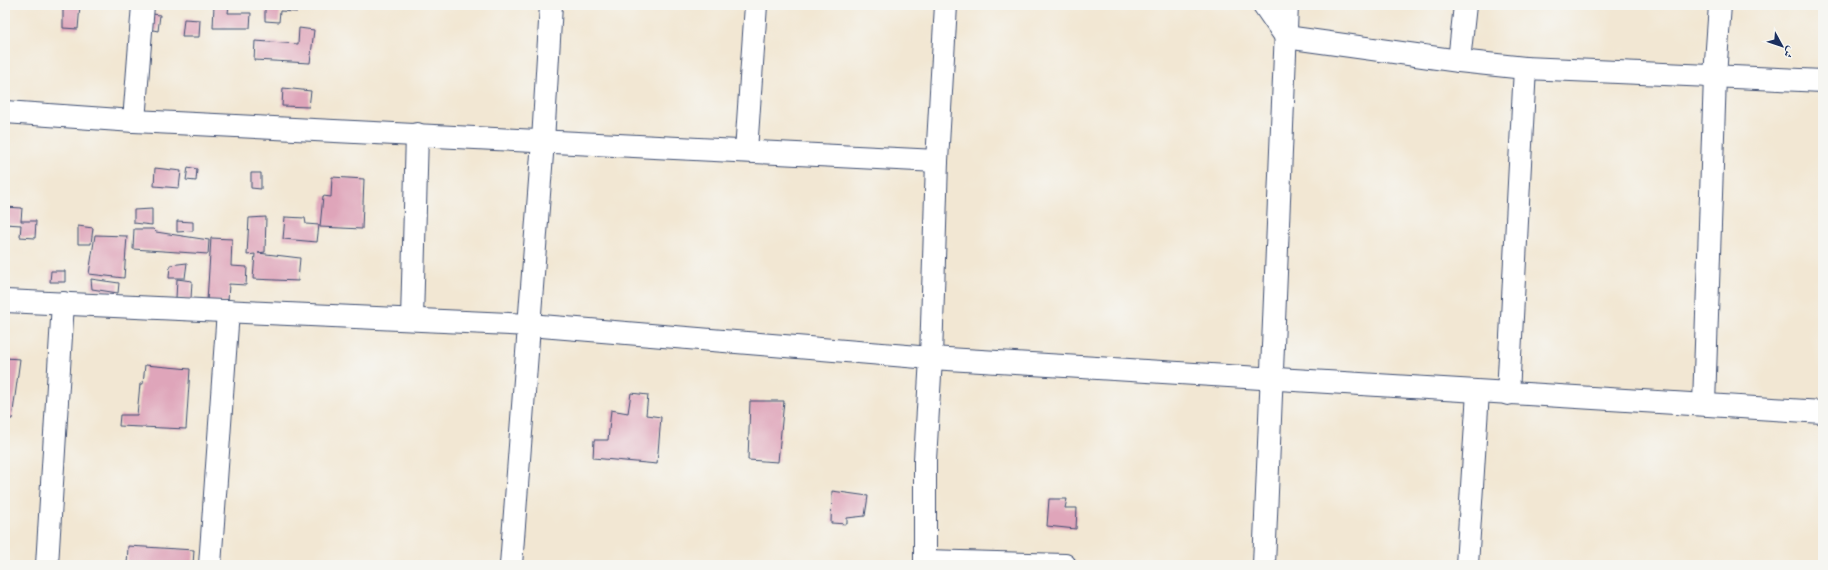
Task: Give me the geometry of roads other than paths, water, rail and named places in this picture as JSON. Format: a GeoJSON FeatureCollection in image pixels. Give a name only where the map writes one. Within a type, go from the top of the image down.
{"type":"FeatureCollection","features":[{"type":"Feature","properties":{"kind":"street"},"geometry":{"type":"LineString","coordinates":[[134,121],[143,5]]}},
{"type":"Feature","properties":{"kind":"street"},"geometry":{"type":"LineString","coordinates":[[511,565],[543,141],[551,5]]}},
{"type":"Feature","properties":{"kind":"street"},"geometry":{"type":"LineString","coordinates":[[746,151],[756,5]]}},
{"type":"Feature","properties":{"kind":"street"},"geometry":{"type":"LineString","coordinates":[[946,5],[937,162],[931,358],[925,460],[925,563],[1065,565]]}},
{"type":"Feature","properties":{"kind":"street"},"geometry":{"type":"LineString","coordinates":[[1264,5],[1286,37],[1459,61],[1524,68],[1823,81]]}},
{"type":"Feature","properties":{"kind":"street"},"geometry":{"type":"LineString","coordinates":[[1264,565],[1288,5]]}},
{"type":"Feature","properties":{"kind":"street"},"geometry":{"type":"LineString","coordinates":[[1459,61],[1465,5]]}},
{"type":"Feature","properties":{"kind":"street"},"geometry":{"type":"LineString","coordinates":[[1704,404],[1715,76],[1720,5]]}},
{"type":"Feature","properties":{"kind":"street"},"geometry":{"type":"LineString","coordinates":[[1508,394],[1524,68]]}},
{"type":"Feature","properties":{"kind":"street"},"geometry":{"type":"LineString","coordinates":[[5,112],[134,121],[417,134],[937,162]]}},
{"type":"Feature","properties":{"kind":"street"},"geometry":{"type":"LineString","coordinates":[[412,319],[417,134]]}},
{"type":"Feature","properties":{"kind":"street"},"geometry":{"type":"LineString","coordinates":[[5,301],[228,310],[529,325],[931,358],[1272,380],[1823,412]]}},
{"type":"Feature","properties":{"kind":"street"},"geometry":{"type":"LineString","coordinates":[[47,565],[63,303]]}},
{"type":"Feature","properties":{"kind":"street"},"geometry":{"type":"LineString","coordinates":[[210,565],[228,310]]}},
{"type":"Feature","properties":{"kind":"street"},"geometry":{"type":"LineString","coordinates":[[1467,565],[1478,392]]}}]}
